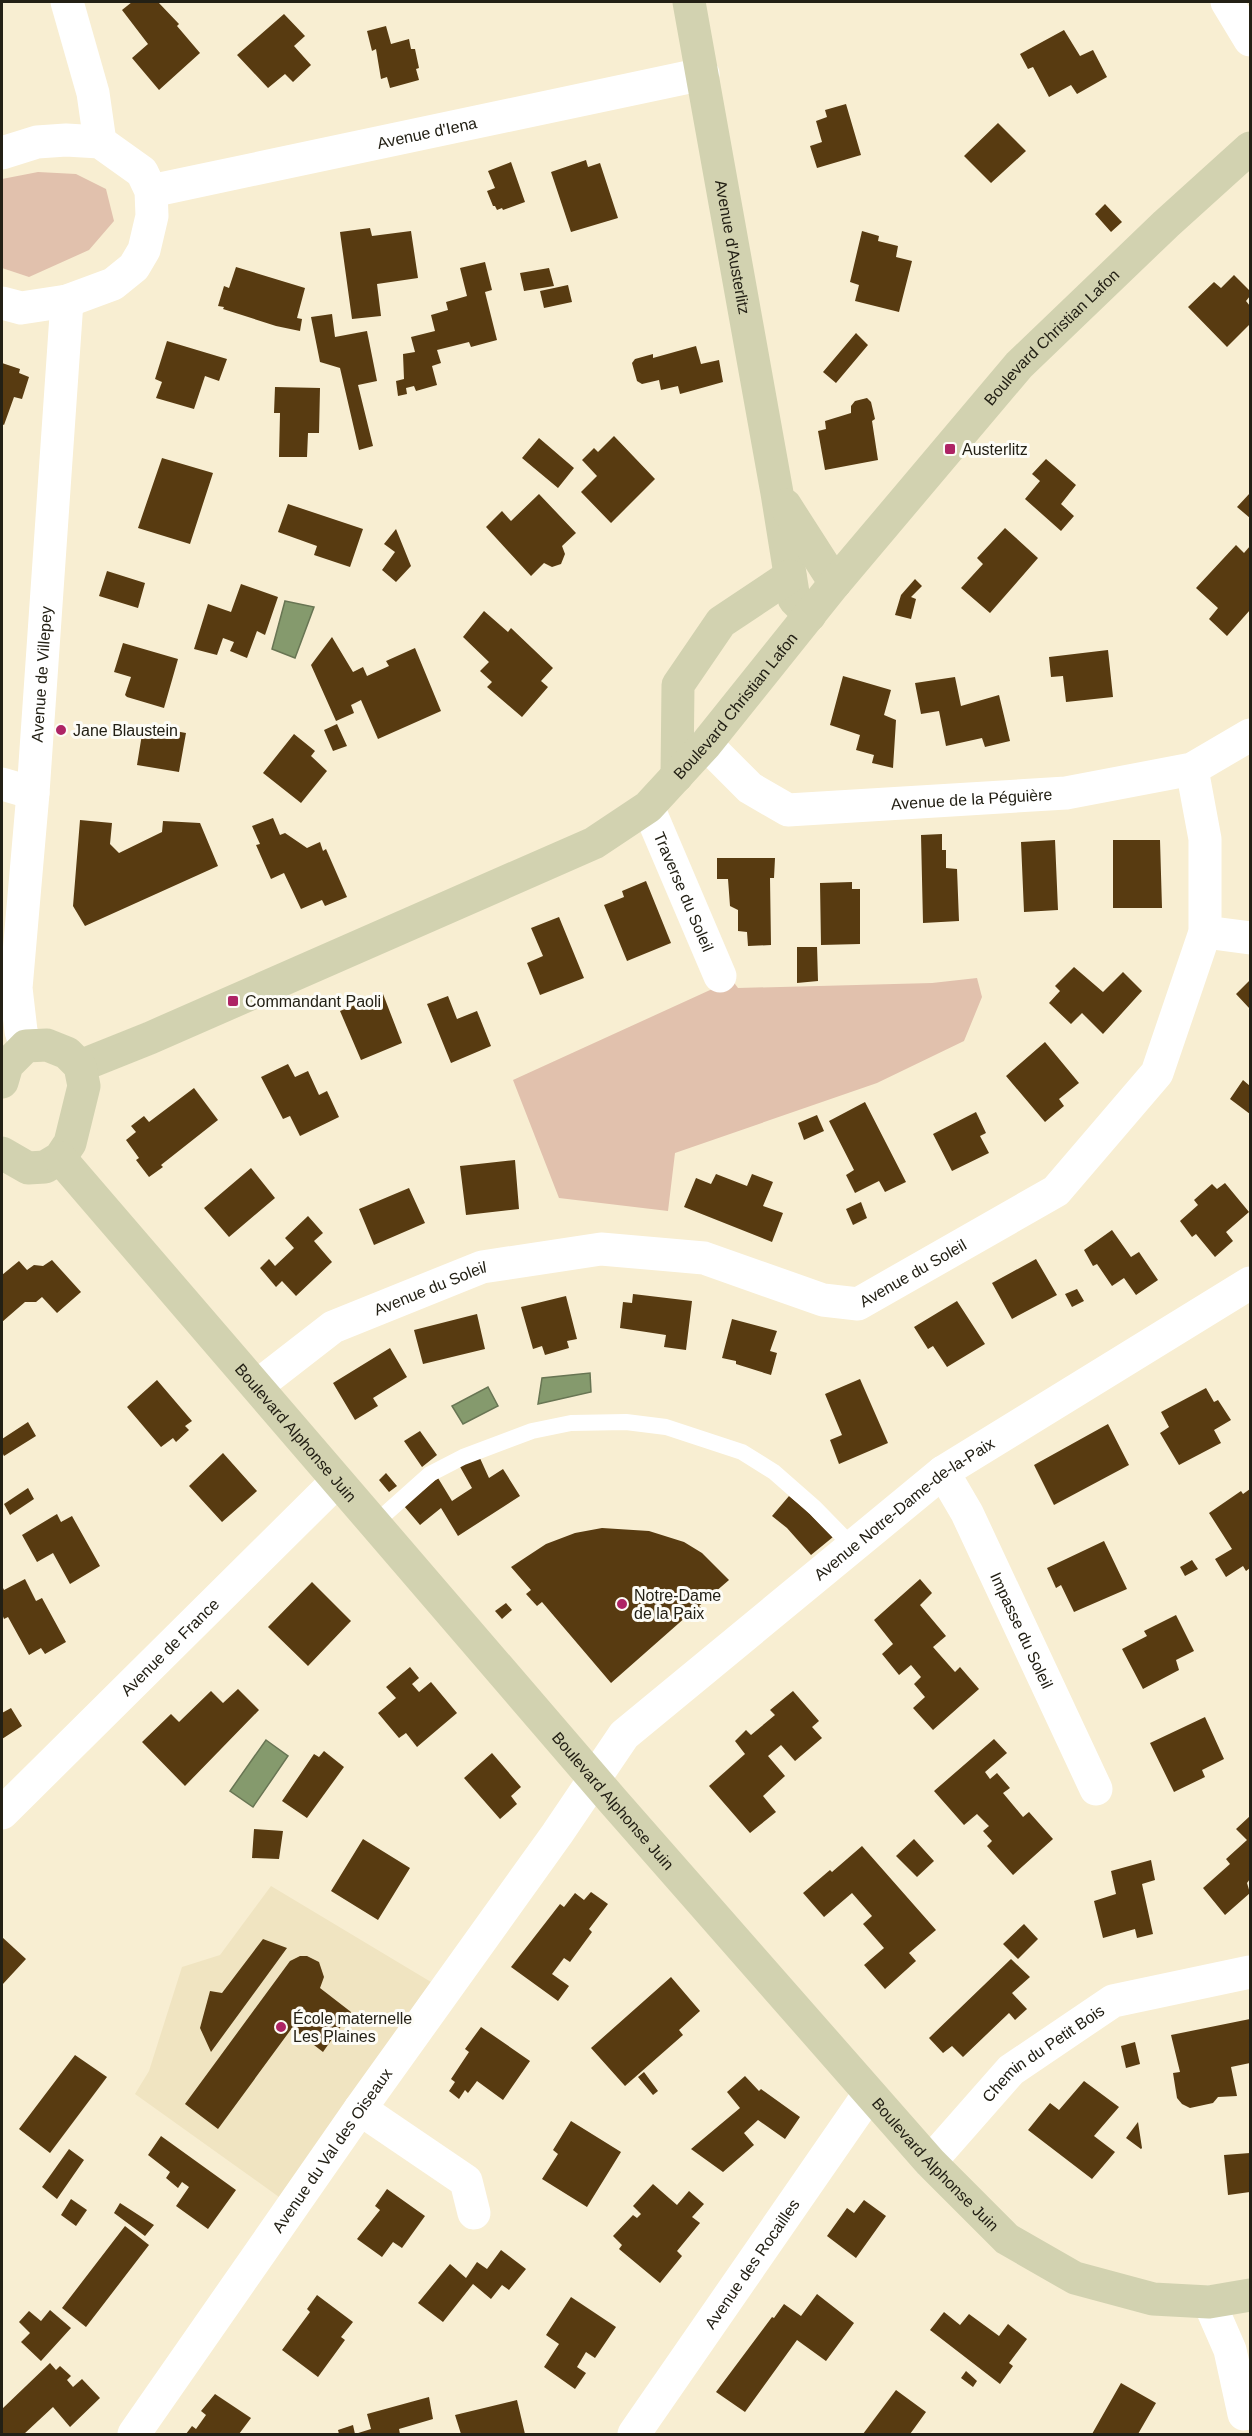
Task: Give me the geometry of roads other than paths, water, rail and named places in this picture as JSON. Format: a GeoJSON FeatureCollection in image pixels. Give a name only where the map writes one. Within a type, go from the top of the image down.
{"type":"FeatureCollection","features":[{"type":"Feature","properties":{"kind":"street"},"geometry":{"type":"LineString","coordinates":[[67,2],[93,93],[100,142]]}},
{"type":"Feature","properties":{"kind":"street","name":"Avenue d'Austerlitz"},"geometry":{"type":"LineString","coordinates":[[689,2],[794,599],[810,615]]}},
{"type":"Feature","properties":{"kind":"street"},"geometry":{"type":"LineString","coordinates":[[1227,2],[1251,40]]}},
{"type":"Feature","properties":{"kind":"street","name":"Avenue d'Iena"},"geometry":{"type":"LineString","coordinates":[[151,191],[703,74]]}},
{"type":"Feature","properties":{"kind":"street"},"geometry":{"type":"LineString","coordinates":[[2,153],[37,142],[66,140],[100,142],[142,172],[151,191],[152,216],[144,250],[134,267],[112,284],[67,301],[21,308],[2,303]]}},
{"type":"Feature","properties":{"kind":"street","name":"Boulevard Christian Lafon"},"geometry":{"type":"LineString","coordinates":[[80,1066],[165,1032],[594,843],[648,807],[706,744],[835,584],[1019,365],[1166,224],[1251,148]]}},
{"type":"Feature","properties":{"kind":"street","name":"Avenue de Villepey"},"geometry":{"type":"LineString","coordinates":[[26,1046],[21,1031],[16,988],[33,793],[67,301]]}},
{"type":"Feature","properties":{"kind":"street","name":"Avenue d'Austerlitz"},"geometry":{"type":"LineString","coordinates":[[777,493],[835,584]]}},
{"type":"Feature","properties":{"kind":"street"},"geometry":{"type":"LineString","coordinates":[[677,776],[678,685],[721,622],[790,576]]}},
{"type":"Feature","properties":{"kind":"street","name":"Avenue de la Péguière"},"geometry":{"type":"LineString","coordinates":[[706,744],[750,788],[788,810],[1066,793],[1192,770],[1251,735]]}},
{"type":"Feature","properties":{"kind":"street","name":"Avenue du Soleil"},"geometry":{"type":"LineString","coordinates":[[256,1386],[333,1327],[482,1267],[601,1249],[704,1258],[823,1300],[858,1304],[1056,1191],[1157,1073],[1205,932],[1205,839],[1192,770]]}},
{"type":"Feature","properties":{"kind":"street"},"geometry":{"type":"LineString","coordinates":[[2,784],[33,793]]}},
{"type":"Feature","properties":{"kind":"street","name":"Traverse du Soleil"},"geometry":{"type":"LineString","coordinates":[[648,807],[720,976]]}},
{"type":"Feature","properties":{"kind":"street"},"geometry":{"type":"LineString","coordinates":[[1205,932],[1251,938]]}},
{"type":"Feature","properties":{"kind":"street"},"geometry":{"type":"LineString","coordinates":[[2,1082],[7,1065],[26,1046],[47,1045],[67,1053],[80,1066],[84,1086],[70,1143],[60,1158],[45,1167],[28,1168],[2,1153]]}},
{"type":"Feature","properties":{"kind":"street","name":"Boulevard Alphonse Juin"},"geometry":{"type":"LineString","coordinates":[[60,1158],[594,1779],[930,2162],[1006,2239],[1075,2278],[1153,2299],[1209,2302],[1251,2295]]}},
{"type":"Feature","properties":{"kind":"street","name":"Avenue Notre-Dame-de-la-Paix"},"geometry":{"type":"LineString","coordinates":[[594,1779],[624,1735],[943,1472],[1247,1293]]}},
{"type":"Feature","properties":{"kind":"street","name":"Impasse du Soleil"},"geometry":{"type":"LineString","coordinates":[[943,1472],[967,1513],[1096,1789]]}},
{"type":"Feature","properties":{"kind":"street","name":"Avenue de France"},"geometry":{"type":"LineString","coordinates":[[2,1813],[337,1481]]}},
{"type":"Feature","properties":{"kind":"street","name":"Avenue du Val des Oiseaux"},"geometry":{"type":"LineString","coordinates":[[134,2434],[360,2109],[594,1779]]}},
{"type":"Feature","properties":{"kind":"street","name":"Chemin du Petit Bois"},"geometry":{"type":"LineString","coordinates":[[930,2162],[1011,2070],[1113,2001],[1251,1972]]}},
{"type":"Feature","properties":{"kind":"street","name":"Avenue des Rocailles"},"geometry":{"type":"LineString","coordinates":[[634,2434],[870,2094]]}},
{"type":"Feature","properties":{"kind":"street"},"geometry":{"type":"LineString","coordinates":[[360,2109],[466,2181],[474,2213]]}},
{"type":"Feature","properties":{"kind":"street"},"geometry":{"type":"LineString","coordinates":[[1209,2302],[1230,2350],[1244,2417]]}},
{"type":"Feature","properties":{"kind":"lane"},"geometry":{"type":"LineString","coordinates":[[374,1524],[430,1474],[463,1457],[532,1431],[571,1423],[626,1422],[666,1427],[742,1452],[774,1472],[853,1546]]}},
{"type":"Feature","properties":{"kind":"place","name":"Austerlitz"},"geometry":{"type":"Point","coordinates":[950,449]}},
{"type":"Feature","properties":{"kind":"place","name":"Jane Blaustein"},"geometry":{"type":"Point","coordinates":[61,730]}},
{"type":"Feature","properties":{"kind":"place","name":"Commandant Paoli"},"geometry":{"type":"Point","coordinates":[233,1001]}},
{"type":"Feature","properties":{"kind":"place","name":"Notre-Dame de la Paix"},"geometry":{"type":"Point","coordinates":[622,1604]}},
{"type":"Feature","properties":{"kind":"place","name":"École maternelle Les Plaines"},"geometry":{"type":"Point","coordinates":[281,2027]}}]}
